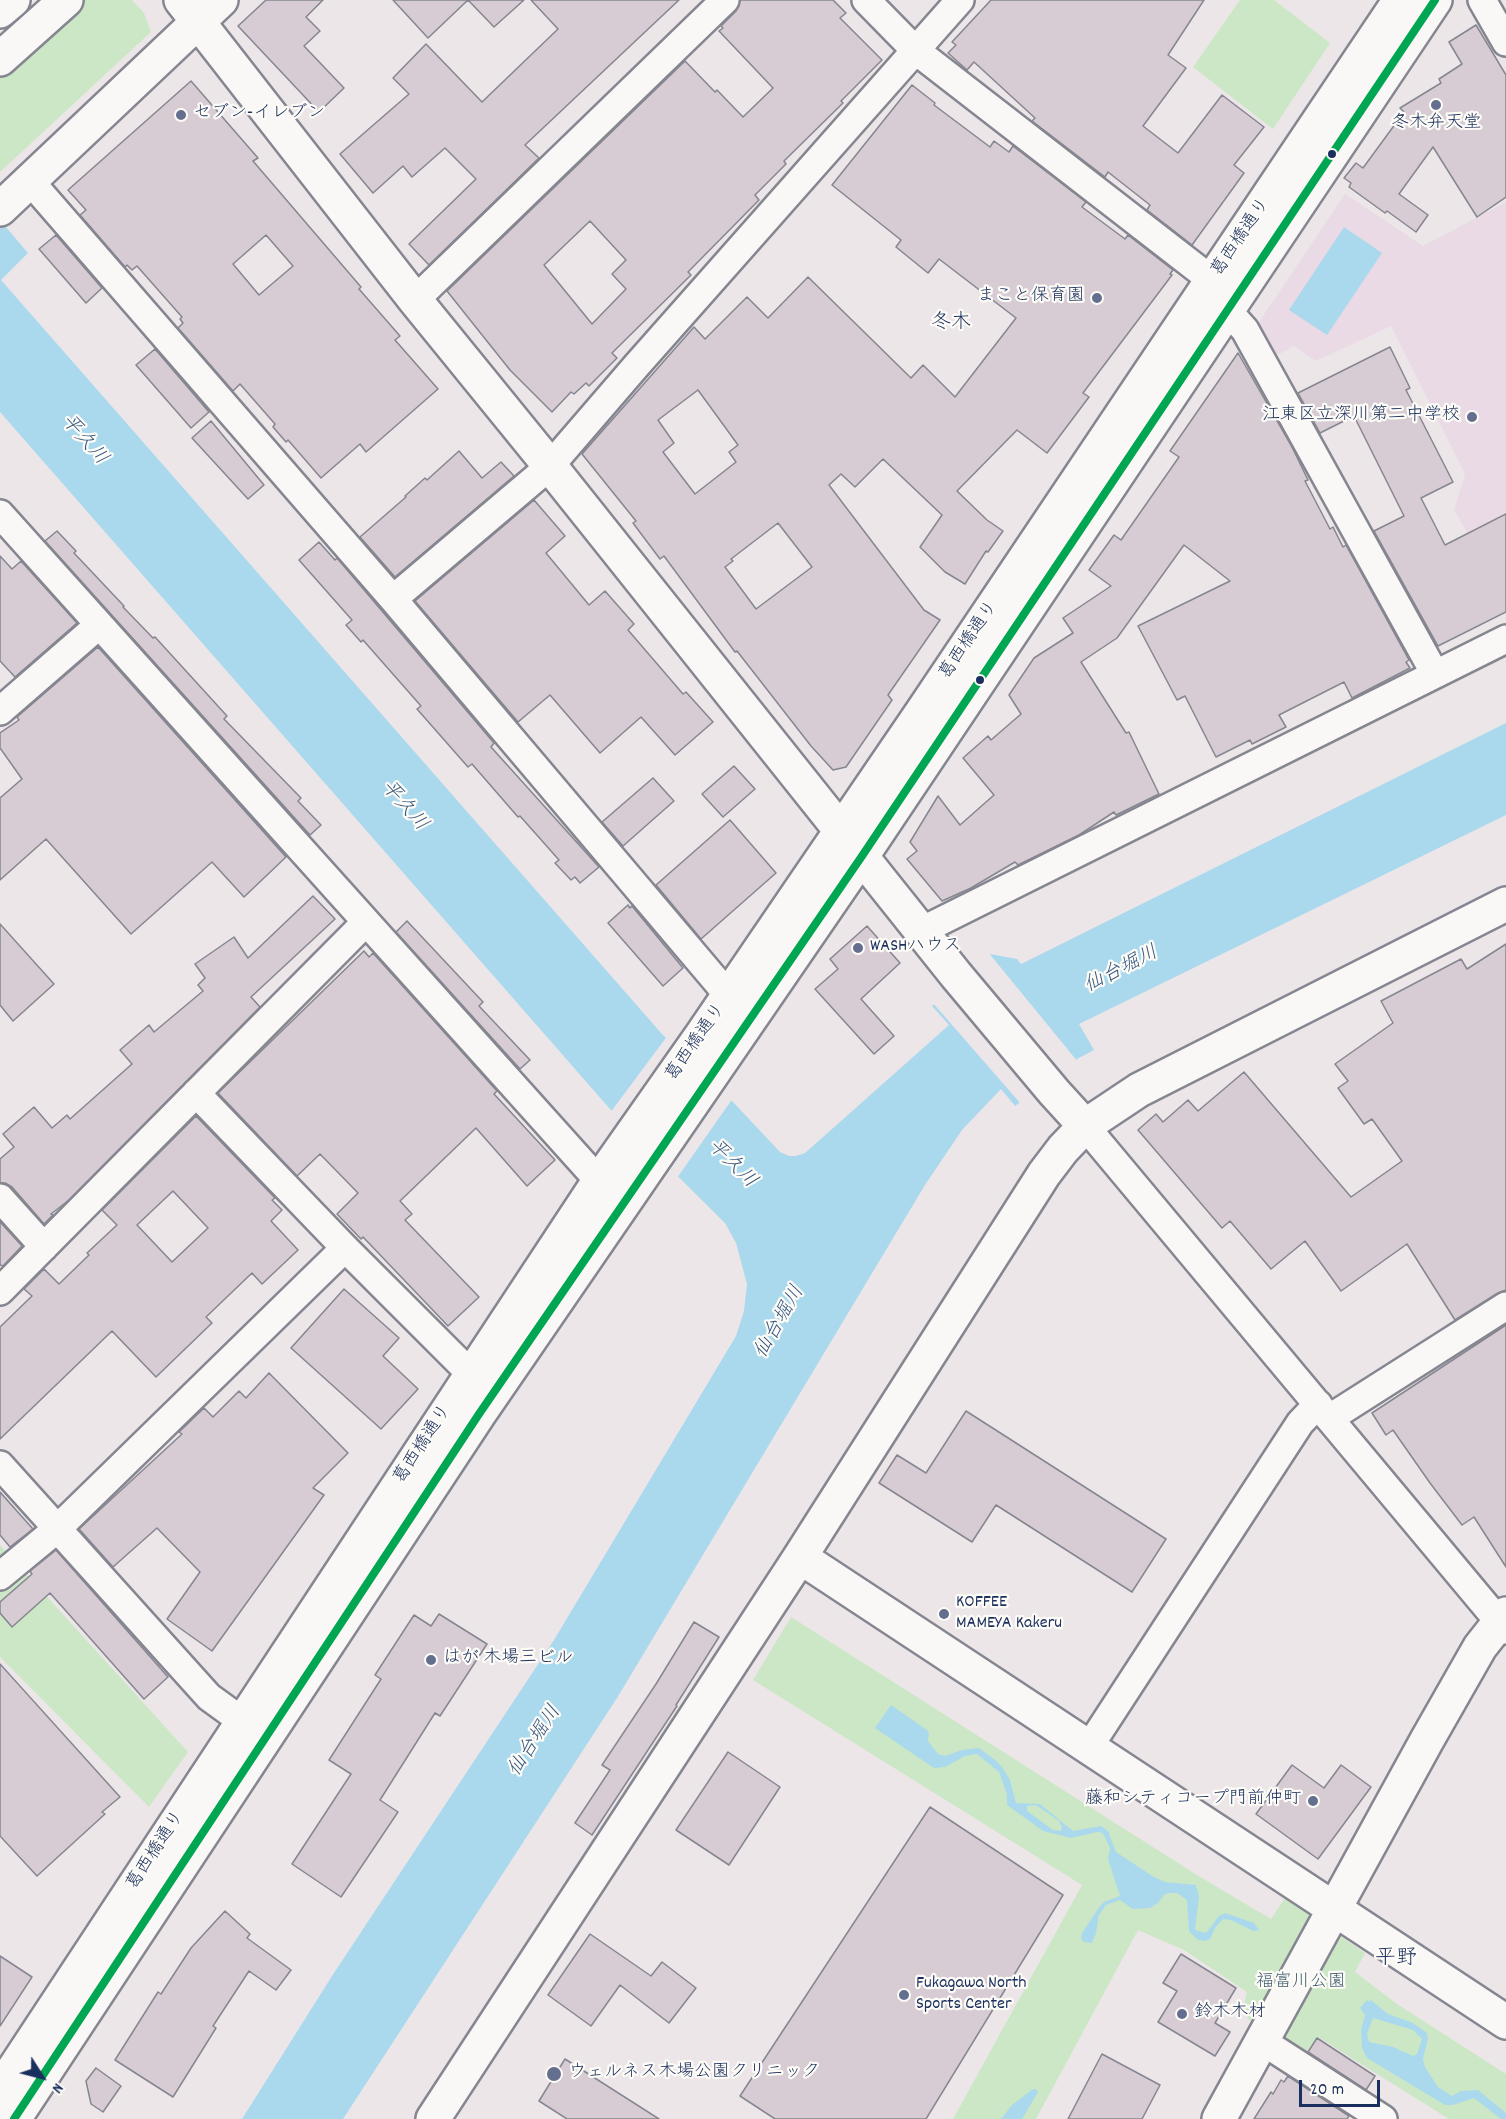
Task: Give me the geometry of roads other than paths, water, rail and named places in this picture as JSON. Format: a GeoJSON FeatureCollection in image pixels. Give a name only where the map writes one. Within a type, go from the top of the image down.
{"type":"FeatureCollection","features":[{"type":"Feature","properties":{"kind":"main road"},"geometry":{"type":"LineString","coordinates":[[0,11],[13,0]]}},
{"type":"Feature","properties":{"kind":"main road"},"geometry":{"type":"LineString","coordinates":[[0,59],[66,0]]}},
{"type":"Feature","properties":{"kind":"main road","name":"葛西橋通り"},"geometry":{"type":"LineString","coordinates":[[0,2090],[599,1181],[841,831],[1400,0]]}},
{"type":"Feature","properties":{"kind":"main road","name":"葛西橋通り"},"geometry":{"type":"LineString","coordinates":[[14,2119],[479,1414],[862,856],[1434,0]]}},
{"type":"Feature","properties":{"kind":"main road"},"geometry":{"type":"LineString","coordinates":[[0,209],[200,7],[415,300],[921,932],[1085,1126]]}},
{"type":"Feature","properties":{"kind":"main road"},"geometry":{"type":"LineString","coordinates":[[433,2119],[800,1557],[1044,1174],[1063,1149],[1085,1126],[1138,1090],[1506,904]]}},
{"type":"Feature","properties":{"kind":"main road"},"geometry":{"type":"LineString","coordinates":[[800,1557],[1506,2022]]}},
{"type":"Feature","properties":{"kind":"main road"},"geometry":{"type":"LineString","coordinates":[[1220,2119],[1427,1740],[1480,1647],[1503,1622]]}},
{"type":"Feature","properties":{"kind":"main road"},"geometry":{"type":"LineString","coordinates":[[0,2112],[7,2119]]}},
{"type":"Feature","properties":{"kind":"street"},"geometry":{"type":"LineString","coordinates":[[415,300],[725,0]]}},
{"type":"Feature","properties":{"kind":"street"},"geometry":{"type":"LineString","coordinates":[[866,0],[915,50],[1213,281]]}},
{"type":"Feature","properties":{"kind":"street"},"geometry":{"type":"LineString","coordinates":[[393,599],[550,466],[960,0]]}},
{"type":"Feature","properties":{"kind":"street"},"geometry":{"type":"LineString","coordinates":[[1482,0],[1506,42]]}},
{"type":"Feature","properties":{"kind":"street"},"geometry":{"type":"LineString","coordinates":[[30,181],[393,599],[729,996]]}},
{"type":"Feature","properties":{"kind":"street"},"geometry":{"type":"LineString","coordinates":[[1228,311],[1245,330],[1435,674]]}},
{"type":"Feature","properties":{"kind":"street"},"geometry":{"type":"LineString","coordinates":[[0,514],[599,1181]]}},
{"type":"Feature","properties":{"kind":"street"},"geometry":{"type":"LineString","coordinates":[[0,711],[99,625]]}},
{"type":"Feature","properties":{"kind":"street"},"geometry":{"type":"LineString","coordinates":[[921,932],[1506,639]]}},
{"type":"Feature","properties":{"kind":"street"},"geometry":{"type":"LineString","coordinates":[[0,1291],[366,922]]}},
{"type":"Feature","properties":{"kind":"street"},"geometry":{"type":"LineString","coordinates":[[196,1093],[345,1248],[471,1374]]}},
{"type":"Feature","properties":{"kind":"street"},"geometry":{"type":"LineString","coordinates":[[1085,1126],[1503,1622]]}},
{"type":"Feature","properties":{"kind":"street"},"geometry":{"type":"LineString","coordinates":[[0,1198],[44,1247]]}},
{"type":"Feature","properties":{"kind":"street"},"geometry":{"type":"LineString","coordinates":[[0,1576],[57,1529],[345,1248]]}},
{"type":"Feature","properties":{"kind":"street"},"geometry":{"type":"LineString","coordinates":[[1089,1747],[1300,1423],[1506,1306]]}},
{"type":"Feature","properties":{"kind":"street"},"geometry":{"type":"LineString","coordinates":[[0,1465],[209,1697],[242,1721]]}},
{"type":"Feature","properties":{"kind":"street"},"geometry":{"type":"LineString","coordinates":[[1262,2041],[1383,2119]]}},
{"type":"Feature","properties":{"kind":"water"},"geometry":{"type":"Polygon","coordinates":[[[0,220],[28,253],[1,280],[662,1034],[733,1102],[780,1152],[789,1156],[805,1153],[949,1025],[932,1006],[990,954],[1017,959],[1021,964],[1506,723],[1506,815],[1079,1024],[1094,1050],[1077,1059],[1015,1106],[1001,1089],[962,1130],[925,1185],[617,1698],[343,2119],[242,2119],[332,1976],[554,1640],[736,1336],[744,1311],[747,1284],[736,1243],[725,1223],[610,1109],[0,412],[0,220]]]}},
{"type":"Feature","properties":{"kind":"water"},"geometry":{"type":"Polygon","coordinates":[[[1344,227],[1382,253],[1327,335],[1289,310],[1344,227]]]}},
{"type":"Feature","properties":{"kind":"water"},"geometry":{"type":"Polygon","coordinates":[[[891,1705],[927,1730],[928,1741],[938,1754],[945,1756],[962,1750],[979,1748],[1002,1767],[1010,1780],[1016,1803],[1040,1804],[1073,1831],[1101,1826],[1108,1831],[1116,1852],[1154,1877],[1165,1882],[1196,1885],[1199,1896],[1195,1930],[1206,1933],[1219,1916],[1225,1913],[1254,1923],[1259,1930],[1253,1931],[1231,1920],[1223,1919],[1215,1928],[1210,1939],[1198,1940],[1189,1931],[1187,1900],[1177,1893],[1169,1893],[1150,1908],[1133,1909],[1120,1900],[1106,1905],[1099,1915],[1092,1943],[1084,1942],[1081,1939],[1082,1933],[1100,1906],[1120,1896],[1108,1859],[1110,1848],[1104,1835],[1097,1832],[1071,1838],[1043,1831],[1007,1805],[1007,1794],[999,1772],[977,1754],[965,1756],[945,1767],[934,1768],[875,1728],[891,1705]],[[1036,1805],[1027,1806],[1027,1811],[1053,1830],[1061,1831],[1059,1821],[1036,1805]]]}},
{"type":"Feature","properties":{"kind":"water"},"geometry":{"type":"Polygon","coordinates":[[[1367,2000],[1369,2002],[1371,2000],[1388,2014],[1413,2023],[1427,2033],[1423,2059],[1425,2067],[1438,2087],[1452,2096],[1461,2091],[1478,2090],[1506,2113],[1506,2119],[1501,2119],[1474,2098],[1453,2105],[1445,2105],[1367,2058],[1362,2048],[1361,2030],[1365,2015],[1360,2008],[1367,2000]],[[1373,2018],[1367,2034],[1369,2042],[1393,2047],[1413,2056],[1417,2054],[1422,2039],[1413,2030],[1373,2018]]]}},
{"type":"Feature","properties":{"kind":"water"},"geometry":{"type":"Polygon","coordinates":[[[1033,2089],[1038,2092],[1022,2119],[1001,2119],[1012,2105],[1033,2089]]]}},
{"type":"Feature","properties":{"kind":"place","name":"冬木弁天堂"},"geometry":{"type":"Point","coordinates":[1436,105]}},
{"type":"Feature","properties":{"kind":"place","name":"セブン-イレブン"},"geometry":{"type":"Point","coordinates":[181,115]}},
{"type":"Feature","properties":{"kind":"place","name":"まこと保育園"},"geometry":{"type":"Point","coordinates":[1097,298]}},
{"type":"Feature","properties":{"kind":"place","name":"江東区立深川第二中学校"},"geometry":{"type":"Point","coordinates":[1472,417]}},
{"type":"Feature","properties":{"kind":"place","name":"WASHハウス"},"geometry":{"type":"Point","coordinates":[858,948]}},
{"type":"Feature","properties":{"kind":"place","name":"KOFFEE MAMEYA Kakeru"},"geometry":{"type":"Point","coordinates":[944,1614]}},
{"type":"Feature","properties":{"kind":"place","name":"はが 木場三ビル"},"geometry":{"type":"Point","coordinates":[431,1660]}},
{"type":"Feature","properties":{"kind":"place","name":"藤和シティコープ門前仲町"},"geometry":{"type":"Point","coordinates":[1313,1801]}},
{"type":"Feature","properties":{"kind":"place","name":"Fukagawa North Sports Center"},"geometry":{"type":"Point","coordinates":[904,1995]}},
{"type":"Feature","properties":{"kind":"place","name":"鈴木木材"},"geometry":{"type":"Point","coordinates":[1182,2014]}},
{"type":"Feature","properties":{"kind":"place","name":"ウェルネス木場公園クリニック"},"geometry":{"type":"Point","coordinates":[554,2074]}},
{"type":"Feature","properties":{"kind":"district","name":"冬木"},"geometry":{"type":"Point","coordinates":[951,324]}},
{"type":"Feature","properties":{"kind":"district","name":"平野"},"geometry":{"type":"Point","coordinates":[1396,1960]}},
{"type":"Feature","properties":{"kind":"water label","name":"平久川"},"geometry":{"type":"Point","coordinates":[83,441]}},
{"type":"Feature","properties":{"kind":"water label","name":"平久川"},"geometry":{"type":"Point","coordinates":[403,807]}},
{"type":"Feature","properties":{"kind":"water label","name":"仙台堀川"},"geometry":{"type":"Point","coordinates":[1122,971]}},
{"type":"Feature","properties":{"kind":"water label","name":"平久川"},"geometry":{"type":"Point","coordinates":[731,1165]}},
{"type":"Feature","properties":{"kind":"water label","name":"仙台堀川"},"geometry":{"type":"Point","coordinates":[781,1323]}},
{"type":"Feature","properties":{"kind":"water label","name":"仙台堀川"},"geometry":{"type":"Point","coordinates":[536,1742]}},
{"type":"Feature","properties":{"kind":"park label","name":"福富川公園"},"geometry":{"type":"Point","coordinates":[1301,1984]}}]}
